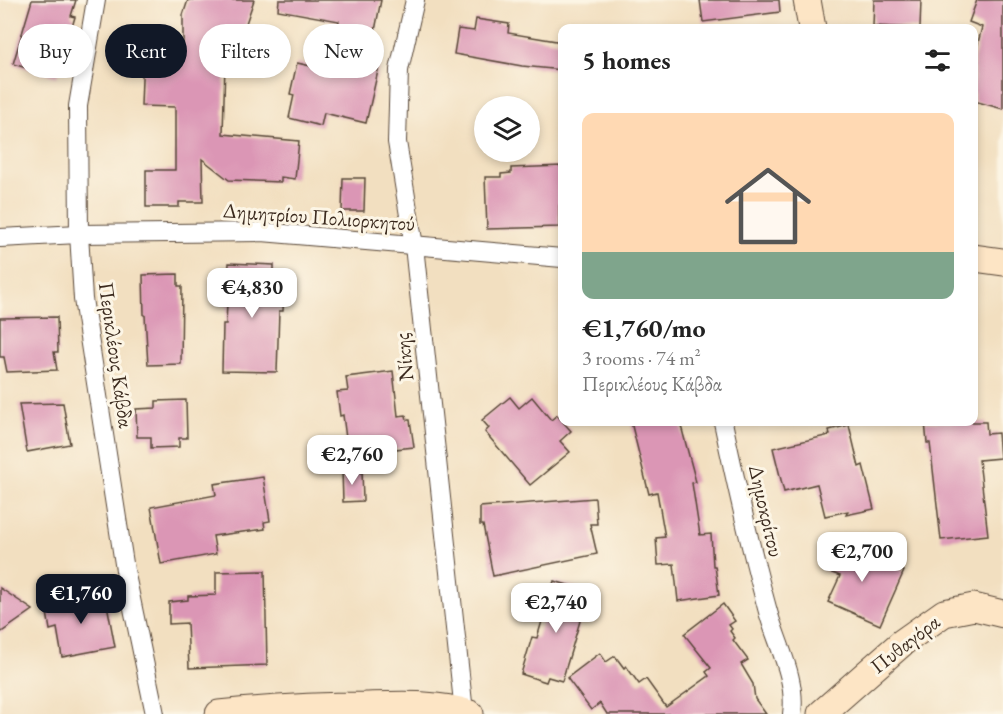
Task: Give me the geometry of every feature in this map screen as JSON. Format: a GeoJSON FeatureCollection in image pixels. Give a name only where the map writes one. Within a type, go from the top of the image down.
{"type":"FeatureCollection","features":[{"type":"Feature","properties":{"kind":"street","name":"Περικλέους Κάβδα"},"geometry":{"type":"LineString","coordinates":[[96,0],[78,106],[79,234],[83,299],[123,559],[155,714]]}},
{"type":"Feature","properties":{"kind":"street","name":"Νίκης"},"geometry":{"type":"LineString","coordinates":[[415,0],[399,70],[397,142],[414,246],[467,713]]}},
{"type":"Feature","properties":{"kind":"street"},"geometry":{"type":"LineString","coordinates":[[807,0],[811,24]]}},
{"type":"Feature","properties":{"kind":"street","name":"Δημητρίου Πολιορκητού"},"geometry":{"type":"LineString","coordinates":[[0,238],[79,234],[262,232],[558,258]]}},
{"type":"Feature","properties":{"kind":"street"},"geometry":{"type":"LineString","coordinates":[[978,259],[1003,262]]}},
{"type":"Feature","properties":{"kind":"street","name":"Δημοκρίτου"},"geometry":{"type":"LineString","coordinates":[[724,426],[767,611],[791,683],[792,714]]}},
{"type":"Feature","properties":{"kind":"street","name":"Πυθαγόρα"},"geometry":{"type":"LineString","coordinates":[[820,714],[903,642],[938,617],[954,610],[974,608],[1003,614]]}},
{"type":"Feature","properties":{"kind":"street"},"geometry":{"type":"LineString","coordinates":[[219,714],[273,709],[387,705],[440,708],[467,713]]}},
{"type":"Feature","properties":{"kind":"building"},"geometry":{"type":"Polygon","coordinates":[[[32,0],[76,0],[71,16],[75,17],[73,24],[25,24],[32,0]]]}},
{"type":"Feature","properties":{"kind":"building"},"geometry":{"type":"Polygon","coordinates":[[[188,0],[254,0],[246,24],[199,24],[199,78],[225,78],[223,134],[299,141],[295,179],[281,177],[281,182],[229,180],[202,159],[203,202],[179,202],[179,207],[146,207],[146,170],[175,170],[175,107],[141,106],[142,78],[187,78],[187,24],[183,24],[183,15],[188,0]]]}},
{"type":"Feature","properties":{"kind":"building"},"geometry":{"type":"Polygon","coordinates":[[[279,0],[381,0],[376,24],[338,24],[339,21],[278,10],[279,0]]]}},
{"type":"Feature","properties":{"kind":"building"},"geometry":{"type":"Polygon","coordinates":[[[700,0],[779,0],[780,12],[703,22],[700,0]]]}},
{"type":"Feature","properties":{"kind":"building"},"geometry":{"type":"Polygon","coordinates":[[[874,0],[921,0],[920,24],[873,24],[874,0]]]}},
{"type":"Feature","properties":{"kind":"building"},"geometry":{"type":"Polygon","coordinates":[[[977,0],[1003,0],[1003,109],[978,102],[978,43],[982,27],[969,22],[977,0]]]}},
{"type":"Feature","properties":{"kind":"building"},"geometry":{"type":"Polygon","coordinates":[[[476,19],[509,24],[508,33],[558,41],[558,70],[454,54],[458,29],[474,31],[476,19]]]}},
{"type":"Feature","properties":{"kind":"building"},"geometry":{"type":"Polygon","coordinates":[[[18,47],[18,65],[13,64],[18,47]]]}},
{"type":"Feature","properties":{"kind":"building"},"geometry":{"type":"Polygon","coordinates":[[[297,63],[303,64],[303,78],[376,78],[366,123],[324,113],[321,126],[289,118],[294,95],[290,94],[297,63]]]}},
{"type":"Feature","properties":{"kind":"building"},"geometry":{"type":"Polygon","coordinates":[[[558,166],[558,227],[487,229],[485,177],[501,177],[501,174],[511,173],[511,168],[558,166]]]}},
{"type":"Feature","properties":{"kind":"building"},"geometry":{"type":"Polygon","coordinates":[[[343,178],[365,178],[364,211],[342,211],[343,178]]]}},
{"type":"Feature","properties":{"kind":"building"},"geometry":{"type":"Polygon","coordinates":[[[229,263],[274,265],[274,288],[284,289],[283,311],[279,311],[277,372],[222,371],[223,324],[226,324],[229,263]]]}},
{"type":"Feature","properties":{"kind":"building"},"geometry":{"type":"Polygon","coordinates":[[[178,274],[178,286],[182,286],[181,364],[148,365],[143,275],[178,274]]]}},
{"type":"Feature","properties":{"kind":"building"},"geometry":{"type":"Polygon","coordinates":[[[57,317],[58,352],[54,352],[57,370],[7,372],[4,357],[0,357],[0,318],[57,317]]]}},
{"type":"Feature","properties":{"kind":"building"},"geometry":{"type":"Polygon","coordinates":[[[393,371],[398,416],[406,415],[407,420],[410,420],[414,447],[348,454],[343,415],[340,416],[337,392],[348,391],[346,377],[393,371]]]}},
{"type":"Feature","properties":{"kind":"building"},"geometry":{"type":"Polygon","coordinates":[[[510,397],[519,408],[532,397],[551,420],[557,415],[558,426],[567,426],[571,431],[560,441],[570,452],[530,485],[485,432],[489,428],[482,420],[510,397]]]}},
{"type":"Feature","properties":{"kind":"building"},"geometry":{"type":"Polygon","coordinates":[[[186,400],[187,438],[179,438],[179,447],[151,448],[151,437],[137,437],[136,409],[156,408],[156,401],[186,400]]]}},
{"type":"Feature","properties":{"kind":"building"},"geometry":{"type":"Polygon","coordinates":[[[63,403],[70,444],[27,452],[19,404],[63,403]]]}},
{"type":"Feature","properties":{"kind":"building"},"geometry":{"type":"Polygon","coordinates":[[[978,422],[986,422],[987,434],[998,433],[1000,458],[979,460],[988,535],[941,540],[930,443],[927,443],[925,426],[978,426],[978,422]]]}},
{"type":"Feature","properties":{"kind":"building"},"geometry":{"type":"Polygon","coordinates":[[[632,426],[681,426],[696,482],[692,483],[700,535],[711,534],[713,566],[715,566],[719,595],[678,601],[674,564],[658,565],[656,538],[665,537],[657,492],[649,494],[632,426]]]}},
{"type":"Feature","properties":{"kind":"building"},"geometry":{"type":"Polygon","coordinates":[[[849,426],[859,467],[863,465],[874,509],[846,515],[848,511],[825,516],[817,484],[784,492],[773,448],[830,435],[829,430],[849,426]]]}},
{"type":"Feature","properties":{"kind":"building"},"geometry":{"type":"Polygon","coordinates":[[[342,470],[362,470],[363,501],[343,502],[342,470]]]}},
{"type":"Feature","properties":{"kind":"building"},"geometry":{"type":"Polygon","coordinates":[[[263,477],[270,521],[264,522],[265,529],[213,536],[216,554],[161,564],[151,507],[216,495],[214,484],[263,477]]]}},
{"type":"Feature","properties":{"kind":"building"},"geometry":{"type":"Polygon","coordinates":[[[595,498],[597,524],[590,524],[597,554],[493,576],[483,525],[480,525],[480,507],[595,498]]]}},
{"type":"Feature","properties":{"kind":"building"},"geometry":{"type":"Polygon","coordinates":[[[835,541],[904,571],[880,625],[828,602],[840,576],[822,569],[835,541]]]}},
{"type":"Feature","properties":{"kind":"building"},"geometry":{"type":"Polygon","coordinates":[[[265,571],[267,665],[189,668],[187,623],[169,624],[169,602],[188,600],[188,596],[216,595],[216,572],[265,571]]]}},
{"type":"Feature","properties":{"kind":"building"},"geometry":{"type":"Polygon","coordinates":[[[554,581],[589,591],[562,681],[548,677],[546,682],[521,674],[532,637],[537,638],[554,581]]]}},
{"type":"Feature","properties":{"kind":"building"},"geometry":{"type":"Polygon","coordinates":[[[0,588],[33,610],[0,633],[0,588]]]}},
{"type":"Feature","properties":{"kind":"building"},"geometry":{"type":"Polygon","coordinates":[[[106,599],[115,647],[62,657],[57,628],[50,630],[45,601],[106,599]]]}},
{"type":"Feature","properties":{"kind":"building"},"geometry":{"type":"Polygon","coordinates":[[[723,604],[735,621],[729,625],[735,638],[733,640],[748,660],[741,664],[753,684],[755,699],[766,714],[607,714],[600,703],[591,710],[567,678],[600,653],[606,662],[615,656],[624,668],[626,666],[639,684],[646,679],[666,707],[709,676],[706,672],[711,668],[684,634],[723,604]]]}}]}
